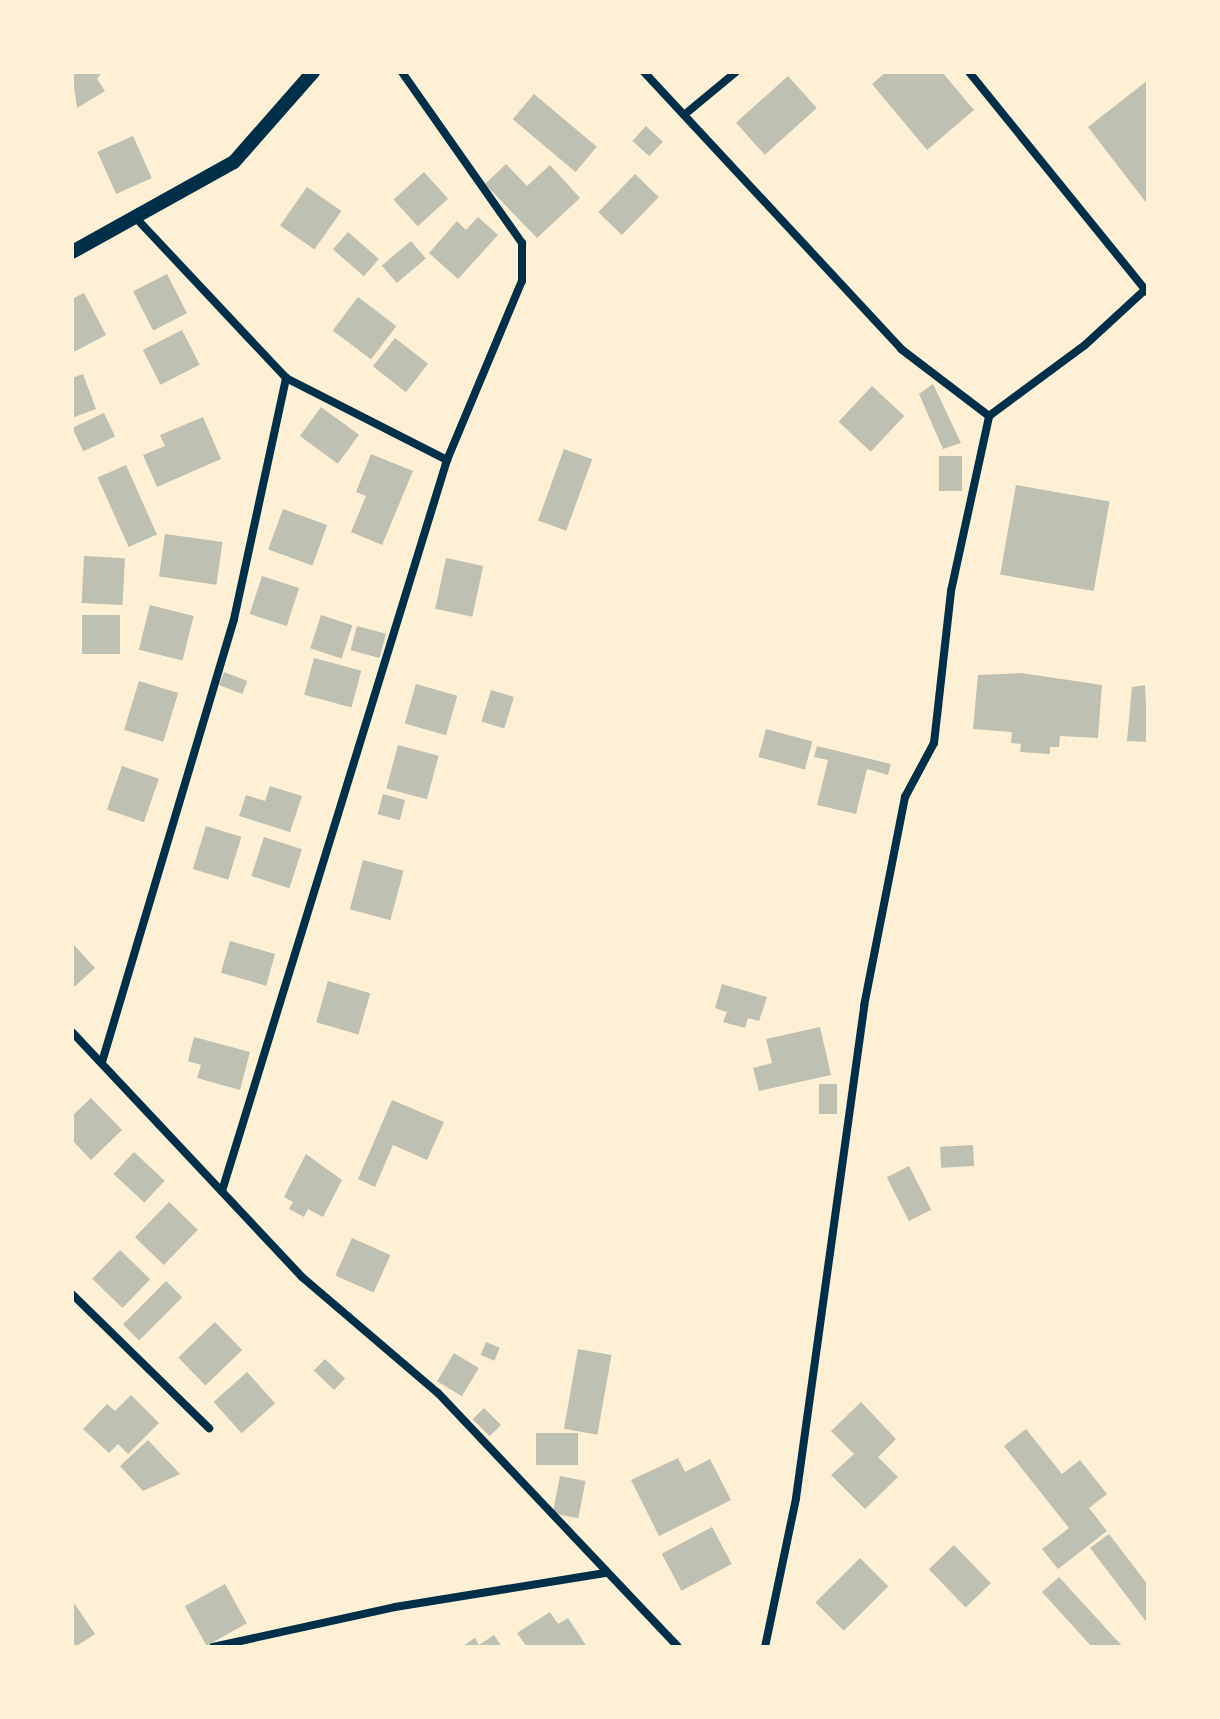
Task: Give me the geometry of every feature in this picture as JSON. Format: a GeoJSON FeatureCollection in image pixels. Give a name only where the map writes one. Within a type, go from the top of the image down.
{"type":"FeatureCollection","features":[{"type":"Feature","properties":{"kind":"street"},"geometry":{"type":"LineString","coordinates":[[222,1191],[447,460],[522,281],[522,243],[402,72]]}},
{"type":"Feature","properties":{"kind":"street"},"geometry":{"type":"LineString","coordinates":[[644,72],[901,349],[989,416]]}},
{"type":"Feature","properties":{"kind":"street"},"geometry":{"type":"LineString","coordinates":[[684,115],[736,72]]}},
{"type":"Feature","properties":{"kind":"street"},"geometry":{"type":"LineString","coordinates":[[765,1647],[796,1498],[864,1006],[905,797],[934,743],[951,591],[989,416],[1085,345],[1147,290],[969,72]]}},
{"type":"Feature","properties":{"kind":"street"},"geometry":{"type":"LineString","coordinates":[[72,252],[234,162],[310,73]]}},
{"type":"Feature","properties":{"kind":"street"},"geometry":{"type":"LineString","coordinates":[[135,217],[286,378],[447,460]]}},
{"type":"Feature","properties":{"kind":"street"},"geometry":{"type":"LineString","coordinates":[[102,1062],[234,619],[286,378]]}},
{"type":"Feature","properties":{"kind":"street"},"geometry":{"type":"LineString","coordinates":[[72,1032],[302,1277],[438,1393],[678,1647]]}},
{"type":"Feature","properties":{"kind":"street"},"geometry":{"type":"LineString","coordinates":[[72,1294],[209,1428]]}},
{"type":"Feature","properties":{"kind":"street"},"geometry":{"type":"LineString","coordinates":[[213,1647],[395,1607],[605,1573]]}},
{"type":"Feature","properties":{"kind":"building"},"geometry":{"type":"Polygon","coordinates":[[[72,72],[102,72],[97,79],[105,91],[77,108],[72,72]]]}},
{"type":"Feature","properties":{"kind":"building"},"geometry":{"type":"Polygon","coordinates":[[[886,72],[942,72],[974,110],[927,150],[872,84],[886,72]]]}},
{"type":"Feature","properties":{"kind":"building"},"geometry":{"type":"Polygon","coordinates":[[[788,76],[817,108],[765,155],[736,123],[788,76]]]}},
{"type":"Feature","properties":{"kind":"building"},"geometry":{"type":"Polygon","coordinates":[[[1148,80],[1148,205],[1088,127],[1148,80]]]}},
{"type":"Feature","properties":{"kind":"building"},"geometry":{"type":"Polygon","coordinates":[[[534,94],[597,147],[576,172],[513,119],[534,94]]]}},
{"type":"Feature","properties":{"kind":"building"},"geometry":{"type":"Polygon","coordinates":[[[646,126],[663,142],[649,156],[632,141],[646,126]]]}},
{"type":"Feature","properties":{"kind":"building"},"geometry":{"type":"Polygon","coordinates":[[[133,136],[152,178],[116,194],[97,152],[133,136]]]}},
{"type":"Feature","properties":{"kind":"building"},"geometry":{"type":"Polygon","coordinates":[[[506,164],[527,186],[550,165],[580,198],[537,238],[485,184],[506,164]]]}},
{"type":"Feature","properties":{"kind":"building"},"geometry":{"type":"Polygon","coordinates":[[[424,172],[448,199],[418,226],[394,199],[424,172]]]}},
{"type":"Feature","properties":{"kind":"building"},"geometry":{"type":"Polygon","coordinates":[[[635,174],[659,197],[622,235],[598,212],[635,174]]]}},
{"type":"Feature","properties":{"kind":"building"},"geometry":{"type":"Polygon","coordinates":[[[307,187],[341,211],[314,250],[280,226],[307,187]]]}},
{"type":"Feature","properties":{"kind":"building"},"geometry":{"type":"Polygon","coordinates":[[[478,217],[498,235],[458,279],[429,253],[457,221],[466,230],[478,217]]]}},
{"type":"Feature","properties":{"kind":"building"},"geometry":{"type":"Polygon","coordinates":[[[348,232],[379,259],[364,276],[333,249],[348,232]]]}},
{"type":"Feature","properties":{"kind":"building"},"geometry":{"type":"Polygon","coordinates":[[[411,241],[426,259],[397,283],[382,265],[411,241]]]}},
{"type":"Feature","properties":{"kind":"building"},"geometry":{"type":"Polygon","coordinates":[[[167,274],[187,313],[153,330],[133,291],[167,274]]]}},
{"type":"Feature","properties":{"kind":"building"},"geometry":{"type":"Polygon","coordinates":[[[84,293],[106,335],[72,353],[72,299],[84,293]]]}},
{"type":"Feature","properties":{"kind":"building"},"geometry":{"type":"Polygon","coordinates":[[[358,297],[396,326],[371,359],[333,331],[358,297]]]}},
{"type":"Feature","properties":{"kind":"building"},"geometry":{"type":"Polygon","coordinates":[[[182,330],[200,365],[161,385],[143,350],[182,330]]]}},
{"type":"Feature","properties":{"kind":"building"},"geometry":{"type":"Polygon","coordinates":[[[395,338],[428,364],[406,392],[373,366],[395,338]]]}},
{"type":"Feature","properties":{"kind":"building"},"geometry":{"type":"Polygon","coordinates":[[[83,374],[96,409],[72,418],[72,378],[83,374]]]}},
{"type":"Feature","properties":{"kind":"building"},"geometry":{"type":"Polygon","coordinates":[[[933,384],[961,443],[943,449],[919,394],[933,384]]]}},
{"type":"Feature","properties":{"kind":"building"},"geometry":{"type":"Polygon","coordinates":[[[872,386],[904,416],[871,452],[839,422],[872,386]]]}},
{"type":"Feature","properties":{"kind":"building"},"geometry":{"type":"Polygon","coordinates":[[[321,407],[359,435],[338,464],[300,436],[321,407]]]}},
{"type":"Feature","properties":{"kind":"building"},"geometry":{"type":"Polygon","coordinates":[[[104,413],[115,437],[83,451],[72,428],[104,413]]]}},
{"type":"Feature","properties":{"kind":"building"},"geometry":{"type":"Polygon","coordinates":[[[203,417],[221,459],[157,487],[143,455],[165,446],[160,435],[203,417]]]}},
{"type":"Feature","properties":{"kind":"building"},"geometry":{"type":"Polygon","coordinates":[[[564,449],[592,459],[566,531],[538,520],[564,449]]]}},
{"type":"Feature","properties":{"kind":"building"},"geometry":{"type":"Polygon","coordinates":[[[371,454],[413,471],[382,545],[351,532],[366,496],[356,492],[371,454]]]}},
{"type":"Feature","properties":{"kind":"building"},"geometry":{"type":"Polygon","coordinates":[[[939,456],[962,456],[962,491],[939,491],[939,456]]]}},
{"type":"Feature","properties":{"kind":"building"},"geometry":{"type":"Polygon","coordinates":[[[126,465],[157,534],[129,547],[98,478],[126,465]]]}},
{"type":"Feature","properties":{"kind":"building"},"geometry":{"type":"Polygon","coordinates":[[[1016,485],[1110,501],[1094,591],[1000,575],[1016,485]]]}},
{"type":"Feature","properties":{"kind":"building"},"geometry":{"type":"Polygon","coordinates":[[[283,509],[327,525],[312,565],[268,549],[283,509]]]}},
{"type":"Feature","properties":{"kind":"building"},"geometry":{"type":"Polygon","coordinates":[[[165,534],[222,542],[216,585],[159,577],[165,534]]]}},
{"type":"Feature","properties":{"kind":"building"},"geometry":{"type":"Polygon","coordinates":[[[84,556],[125,558],[122,605],[82,603],[84,556]]]}},
{"type":"Feature","properties":{"kind":"building"},"geometry":{"type":"Polygon","coordinates":[[[446,558],[483,566],[472,617],[435,609],[446,558]]]}},
{"type":"Feature","properties":{"kind":"building"},"geometry":{"type":"Polygon","coordinates":[[[262,576],[299,588],[287,626],[250,614],[262,576]]]}},
{"type":"Feature","properties":{"kind":"building"},"geometry":{"type":"Polygon","coordinates":[[[150,605],[194,616],[183,661],[139,650],[150,605]]]}},
{"type":"Feature","properties":{"kind":"building"},"geometry":{"type":"Polygon","coordinates":[[[82,615],[120,615],[120,654],[82,654],[82,615]]]}},
{"type":"Feature","properties":{"kind":"building"},"geometry":{"type":"Polygon","coordinates":[[[321,615],[352,625],[342,658],[310,648],[321,615]]]}},
{"type":"Feature","properties":{"kind":"building"},"geometry":{"type":"Polygon","coordinates":[[[357,626],[386,634],[380,658],[351,650],[357,626]]]}},
{"type":"Feature","properties":{"kind":"building"},"geometry":{"type":"Polygon","coordinates":[[[314,658],[361,671],[351,707],[304,695],[314,658]]]}},
{"type":"Feature","properties":{"kind":"building"},"geometry":{"type":"Polygon","coordinates":[[[224,672],[247,681],[242,694],[219,685],[224,672]]]}},
{"type":"Feature","properties":{"kind":"building"},"geometry":{"type":"Polygon","coordinates":[[[1021,673],[1102,685],[1098,738],[1060,736],[1059,747],[1050,747],[1050,754],[1020,752],[1021,744],[1011,743],[1012,732],[973,729],[978,675],[1021,673]]]}},
{"type":"Feature","properties":{"kind":"building"},"geometry":{"type":"Polygon","coordinates":[[[139,681],[178,693],[163,742],[124,730],[139,681]]]}},
{"type":"Feature","properties":{"kind":"building"},"geometry":{"type":"Polygon","coordinates":[[[416,684],[457,696],[446,735],[405,723],[416,684]]]}},
{"type":"Feature","properties":{"kind":"building"},"geometry":{"type":"Polygon","coordinates":[[[1145,685],[1148,742],[1127,741],[1132,687],[1145,685]]]}},
{"type":"Feature","properties":{"kind":"building"},"geometry":{"type":"Polygon","coordinates":[[[491,690],[514,697],[504,729],[481,722],[491,690]]]}},
{"type":"Feature","properties":{"kind":"building"},"geometry":{"type":"Polygon","coordinates":[[[766,729],[812,741],[805,769],[758,757],[766,729]]]}},
{"type":"Feature","properties":{"kind":"building"},"geometry":{"type":"Polygon","coordinates":[[[398,745],[439,756],[427,799],[386,788],[398,745]]]}},
{"type":"Feature","properties":{"kind":"building"},"geometry":{"type":"Polygon","coordinates":[[[817,746],[891,764],[888,775],[867,769],[856,814],[817,805],[828,760],[814,757],[817,746]]]}},
{"type":"Feature","properties":{"kind":"building"},"geometry":{"type":"Polygon","coordinates":[[[122,766],[159,779],[144,822],[107,809],[122,766]]]}},
{"type":"Feature","properties":{"kind":"building"},"geometry":{"type":"Polygon","coordinates":[[[270,786],[302,796],[290,832],[239,816],[246,795],[265,801],[270,786]]]}},
{"type":"Feature","properties":{"kind":"building"},"geometry":{"type":"Polygon","coordinates":[[[383,794],[405,800],[400,820],[378,814],[383,794]]]}},
{"type":"Feature","properties":{"kind":"building"},"geometry":{"type":"Polygon","coordinates":[[[206,826],[241,837],[228,880],[193,869],[206,826]]]}},
{"type":"Feature","properties":{"kind":"building"},"geometry":{"type":"Polygon","coordinates":[[[264,837],[302,849],[289,888],[251,876],[264,837]]]}},
{"type":"Feature","properties":{"kind":"building"},"geometry":{"type":"Polygon","coordinates":[[[363,860],[404,871],[390,920],[350,909],[363,860]]]}},
{"type":"Feature","properties":{"kind":"building"},"geometry":{"type":"Polygon","coordinates":[[[230,941],[275,954],[266,986],[221,973],[230,941]]]}},
{"type":"Feature","properties":{"kind":"building"},"geometry":{"type":"Polygon","coordinates":[[[72,943],[95,968],[72,989],[72,943]]]}},
{"type":"Feature","properties":{"kind":"building"},"geometry":{"type":"Polygon","coordinates":[[[328,981],[370,993],[358,1034],[316,1022],[328,981]]]}},
{"type":"Feature","properties":{"kind":"building"},"geometry":{"type":"Polygon","coordinates":[[[722,984],[767,997],[759,1021],[748,1018],[745,1028],[723,1022],[727,1012],[715,1008],[722,984]]]}},
{"type":"Feature","properties":{"kind":"building"},"geometry":{"type":"Polygon","coordinates":[[[820,1027],[831,1075],[759,1091],[753,1068],[772,1063],[766,1039],[820,1027]]]}},
{"type":"Feature","properties":{"kind":"building"},"geometry":{"type":"Polygon","coordinates":[[[194,1037],[250,1052],[240,1090],[197,1078],[201,1065],[188,1061],[194,1037]]]}},
{"type":"Feature","properties":{"kind":"building"},"geometry":{"type":"Polygon","coordinates":[[[819,1084],[837,1084],[837,1114],[819,1114],[819,1084]]]}},
{"type":"Feature","properties":{"kind":"building"},"geometry":{"type":"Polygon","coordinates":[[[91,1098],[122,1130],[91,1160],[72,1140],[72,1116],[91,1098]]]}},
{"type":"Feature","properties":{"kind":"building"},"geometry":{"type":"Polygon","coordinates":[[[392,1100],[444,1122],[427,1160],[393,1145],[375,1187],[358,1179],[392,1100]]]}},
{"type":"Feature","properties":{"kind":"building"},"geometry":{"type":"Polygon","coordinates":[[[973,1145],[974,1166],[941,1168],[940,1147],[973,1145]]]}},
{"type":"Feature","properties":{"kind":"building"},"geometry":{"type":"Polygon","coordinates":[[[134,1152],[165,1181],[144,1203],[114,1174],[134,1152]]]}},
{"type":"Feature","properties":{"kind":"building"},"geometry":{"type":"Polygon","coordinates":[[[306,1154],[342,1180],[323,1217],[308,1209],[304,1217],[289,1209],[293,1202],[284,1197],[306,1154]]]}},
{"type":"Feature","properties":{"kind":"building"},"geometry":{"type":"Polygon","coordinates":[[[909,1166],[931,1210],[909,1221],[887,1177],[909,1166]]]}},
{"type":"Feature","properties":{"kind":"building"},"geometry":{"type":"Polygon","coordinates":[[[169,1202],[198,1230],[164,1265],[135,1237],[169,1202]]]}},
{"type":"Feature","properties":{"kind":"building"},"geometry":{"type":"Polygon","coordinates":[[[352,1238],[390,1255],[374,1293],[335,1275],[352,1238]]]}},
{"type":"Feature","properties":{"kind":"building"},"geometry":{"type":"Polygon","coordinates":[[[120,1250],[150,1279],[122,1308],[92,1279],[120,1250]]]}},
{"type":"Feature","properties":{"kind":"building"},"geometry":{"type":"Polygon","coordinates":[[[166,1281],[182,1297],[139,1340],[123,1324],[166,1281]]]}},
{"type":"Feature","properties":{"kind":"building"},"geometry":{"type":"Polygon","coordinates":[[[215,1322],[242,1350],[205,1385],[178,1357],[215,1322]]]}},
{"type":"Feature","properties":{"kind":"building"},"geometry":{"type":"Polygon","coordinates":[[[486,1342],[500,1348],[494,1361],[481,1355],[486,1342]]]}},
{"type":"Feature","properties":{"kind":"building"},"geometry":{"type":"Polygon","coordinates":[[[578,1349],[611,1355],[597,1435],[564,1429],[578,1349]]]}},
{"type":"Feature","properties":{"kind":"building"},"geometry":{"type":"Polygon","coordinates":[[[454,1353],[479,1368],[462,1396],[437,1381],[454,1353]]]}},
{"type":"Feature","properties":{"kind":"building"},"geometry":{"type":"Polygon","coordinates":[[[325,1359],[345,1378],[334,1390],[314,1371],[325,1359]]]}},
{"type":"Feature","properties":{"kind":"building"},"geometry":{"type":"Polygon","coordinates":[[[247,1372],[275,1403],[242,1433],[214,1402],[247,1372]]]}},
{"type":"Feature","properties":{"kind":"building"},"geometry":{"type":"Polygon","coordinates":[[[131,1395],[159,1423],[128,1454],[118,1444],[109,1453],[83,1429],[107,1404],[115,1411],[131,1395]]]}},
{"type":"Feature","properties":{"kind":"building"},"geometry":{"type":"Polygon","coordinates":[[[861,1402],[896,1439],[878,1457],[898,1477],[865,1509],[831,1475],[854,1454],[831,1431],[861,1402]]]}},
{"type":"Feature","properties":{"kind":"building"},"geometry":{"type":"Polygon","coordinates":[[[484,1408],[501,1425],[490,1436],[473,1419],[484,1408]]]}},
{"type":"Feature","properties":{"kind":"building"},"geometry":{"type":"Polygon","coordinates":[[[1026,1429],[1062,1474],[1080,1460],[1107,1494],[1089,1508],[1107,1531],[1058,1569],[1042,1549],[1069,1528],[1004,1446],[1026,1429]]]}},
{"type":"Feature","properties":{"kind":"building"},"geometry":{"type":"Polygon","coordinates":[[[536,1433],[578,1433],[578,1465],[536,1465],[536,1433]]]}},
{"type":"Feature","properties":{"kind":"building"},"geometry":{"type":"Polygon","coordinates":[[[148,1440],[180,1474],[143,1491],[120,1466],[148,1440]]]}},
{"type":"Feature","properties":{"kind":"building"},"geometry":{"type":"Polygon","coordinates":[[[678,1458],[685,1472],[710,1459],[731,1500],[659,1536],[631,1480],[678,1458]]]}},
{"type":"Feature","properties":{"kind":"building"},"geometry":{"type":"Polygon","coordinates":[[[560,1476],[586,1481],[578,1518],[553,1513],[560,1476]]]}},
{"type":"Feature","properties":{"kind":"building"},"geometry":{"type":"Polygon","coordinates":[[[712,1527],[732,1564],[681,1591],[662,1554],[712,1527]]]}},
{"type":"Feature","properties":{"kind":"building"},"geometry":{"type":"Polygon","coordinates":[[[1109,1534],[1148,1585],[1148,1624],[1090,1548],[1109,1534]]]}},
{"type":"Feature","properties":{"kind":"building"},"geometry":{"type":"Polygon","coordinates":[[[954,1545],[991,1583],[966,1607],[929,1569],[954,1545]]]}},
{"type":"Feature","properties":{"kind":"building"},"geometry":{"type":"Polygon","coordinates":[[[860,1558],[888,1586],[844,1631],[815,1603],[860,1558]]]}},
{"type":"Feature","properties":{"kind":"building"},"geometry":{"type":"Polygon","coordinates":[[[1059,1577],[1123,1647],[1092,1647],[1042,1592],[1059,1577]]]}},
{"type":"Feature","properties":{"kind":"building"},"geometry":{"type":"Polygon","coordinates":[[[225,1584],[247,1623],[207,1646],[185,1606],[225,1584]]]}},
{"type":"Feature","properties":{"kind":"building"},"geometry":{"type":"Polygon","coordinates":[[[72,1600],[95,1634],[75,1647],[72,1647],[72,1600]]]}},
{"type":"Feature","properties":{"kind":"building"},"geometry":{"type":"Polygon","coordinates":[[[550,1612],[558,1624],[568,1618],[587,1647],[527,1647],[517,1633],[550,1612]]]}},
{"type":"Feature","properties":{"kind":"building"},"geometry":{"type":"Polygon","coordinates":[[[494,1635],[502,1647],[461,1647],[475,1638],[479,1645],[494,1635]]]}}]}
